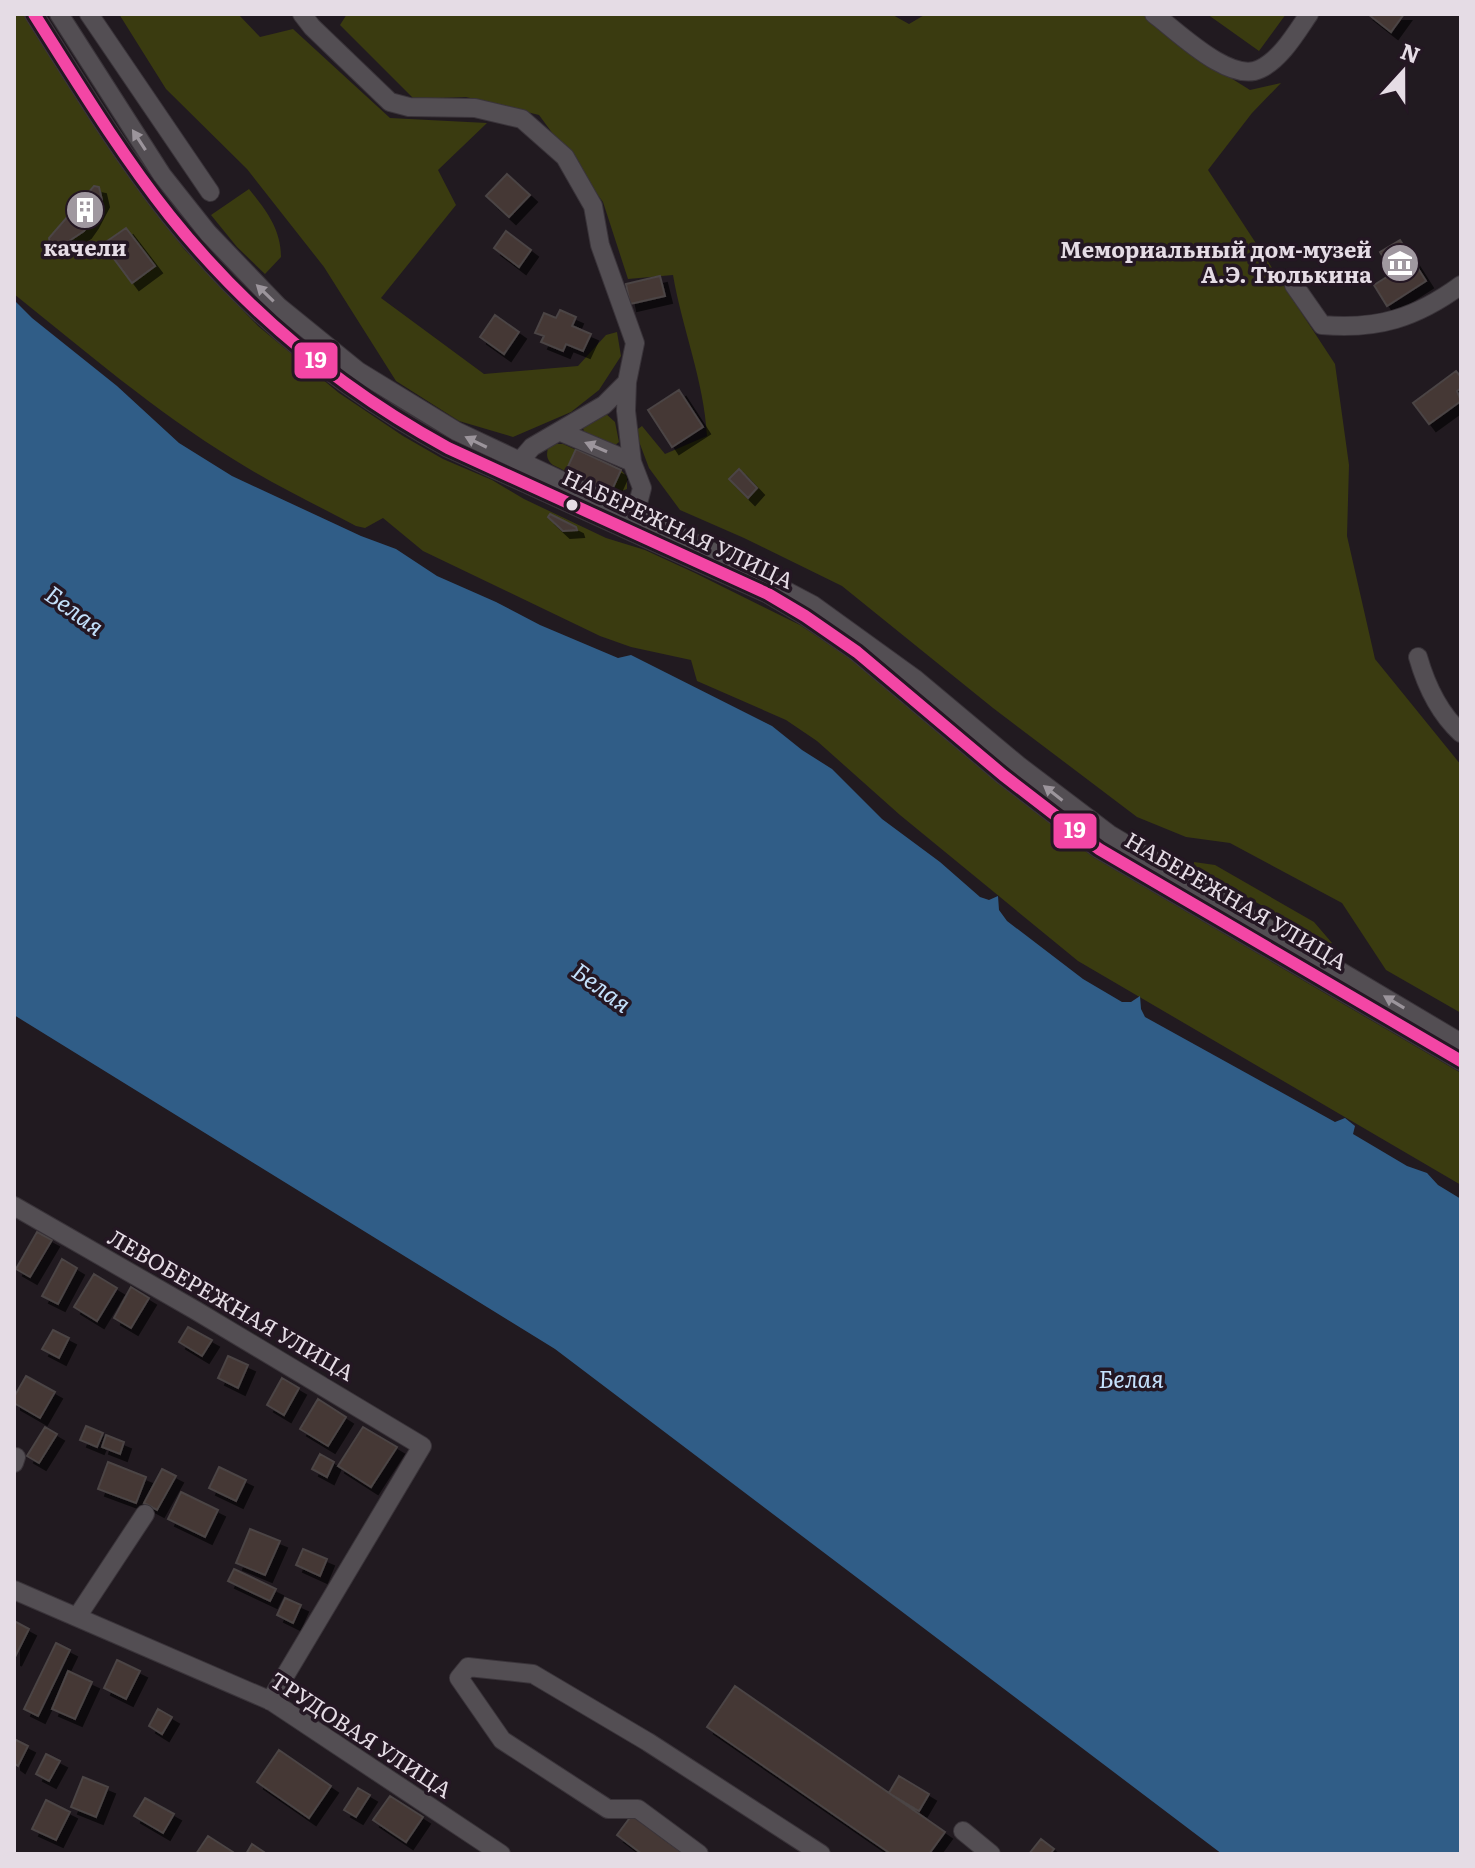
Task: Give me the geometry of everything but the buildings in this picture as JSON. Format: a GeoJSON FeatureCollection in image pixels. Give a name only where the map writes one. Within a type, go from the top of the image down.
{"type":"FeatureCollection","features":[{"type":"Feature","properties":{"kind":"street","name":"НАБЕРЕЖНАЯ УЛИЦА"},"geometry":{"type":"LineString","coordinates":[[34,14],[223,277],[301,352],[366,400],[448,448],[768,594],[805,616],[905,690],[1003,775],[1099,849],[1461,1061]]}},
{"type":"Feature","properties":{"kind":"street","name":"НАБЕРЕЖНАЯ УЛИЦА"},"geometry":{"type":"LineString","coordinates":[[59,14],[162,175],[177,209],[313,337],[378,386],[417,410],[519,462],[635,515],[813,605],[914,678],[1029,774],[1109,834],[1461,1043]]}},
{"type":"Feature","properties":{"kind":"street"},"geometry":{"type":"LineString","coordinates":[[89,14],[210,192]]}},
{"type":"Feature","properties":{"kind":"street"},"geometry":{"type":"LineString","coordinates":[[302,14],[390,102],[409,107],[475,108],[522,119],[565,157],[593,206],[600,245],[635,343],[627,382],[626,411],[632,462],[642,488],[635,515]]}},
{"type":"Feature","properties":{"kind":"street"},"geometry":{"type":"LineString","coordinates":[[1154,14],[1209,56],[1225,66],[1244,72],[1260,70],[1284,49],[1309,14]]}},
{"type":"Feature","properties":{"kind":"street"},"geometry":{"type":"LineString","coordinates":[[1294,285],[1322,325],[1343,327],[1396,321],[1461,285]]}},
{"type":"Feature","properties":{"kind":"street"},"geometry":{"type":"LineString","coordinates":[[519,462],[532,447],[604,405],[627,382]]}},
{"type":"Feature","properties":{"kind":"street"},"geometry":{"type":"LineString","coordinates":[[561,432],[632,462]]}},
{"type":"Feature","properties":{"kind":"street"},"geometry":{"type":"LineString","coordinates":[[1418,657],[1423,677],[1447,720],[1461,733]]}},
{"type":"Feature","properties":{"kind":"street","name":"ЛЕВОБЕРЕЖНАЯ УЛИЦА"},"geometry":{"type":"LineString","coordinates":[[14,1206],[422,1446],[270,1701]]}},
{"type":"Feature","properties":{"kind":"street"},"geometry":{"type":"LineString","coordinates":[[77,1617],[145,1514]]}},
{"type":"Feature","properties":{"kind":"street","name":"ТРУДОВАЯ УЛИЦА"},"geometry":{"type":"LineString","coordinates":[[14,1590],[270,1701],[501,1854]]}},
{"type":"Feature","properties":{"kind":"street"},"geometry":{"type":"LineString","coordinates":[[699,1854],[638,1809],[608,1809],[502,1740],[459,1678],[468,1667],[533,1674],[648,1742],[821,1854]]}},
{"type":"Feature","properties":{"kind":"street"},"geometry":{"type":"LineString","coordinates":[[963,1831],[991,1854]]}},
{"type":"Feature","properties":{"kind":"shaded area"},"geometry":{"type":"Polygon","coordinates":[[[14,14],[24,14],[89,118],[185,250],[258,326],[339,393],[443,459],[492,480],[524,499],[606,538],[645,550],[800,625],[852,660],[997,782],[1093,857],[1461,1073],[1461,1185],[1078,961],[900,815],[817,741],[786,720],[697,681],[691,660],[631,647],[600,636],[423,551],[383,518],[365,528],[356,526],[263,477],[204,440],[148,401],[67,337],[14,294],[14,14]]]}},
{"type":"Feature","properties":{"kind":"shaded area"},"geometry":{"type":"Polygon","coordinates":[[[119,14],[238,14],[260,37],[293,29],[390,118],[487,123],[438,170],[456,205],[381,298],[484,374],[578,366],[606,335],[617,332],[621,356],[599,390],[571,412],[513,437],[459,421],[396,381],[324,267],[247,169],[166,89],[119,14]]]}},
{"type":"Feature","properties":{"kind":"shaded area"},"geometry":{"type":"Polygon","coordinates":[[[347,14],[891,14],[909,24],[926,14],[1146,14],[1218,70],[1250,90],[1281,83],[1252,113],[1208,170],[1335,364],[1349,465],[1347,536],[1375,659],[1461,765],[1461,1013],[1386,970],[1342,903],[1230,843],[1186,837],[1137,817],[993,708],[842,586],[680,510],[649,468],[635,431],[642,426],[665,454],[707,436],[702,395],[673,275],[628,279],[603,202],[539,115],[466,97],[414,99],[340,25],[347,14]]]}},
{"type":"Feature","properties":{"kind":"shaded area"},"geometry":{"type":"Polygon","coordinates":[[[1207,14],[1286,14],[1259,51],[1207,14]]]}},
{"type":"Feature","properties":{"kind":"shaded area"},"geometry":{"type":"Polygon","coordinates":[[[249,189],[271,220],[280,247],[281,257],[265,274],[237,247],[211,215],[249,189]]]}},
{"type":"Feature","properties":{"kind":"shaded area"},"geometry":{"type":"Polygon","coordinates":[[[605,413],[615,422],[619,442],[613,447],[584,433],[583,427],[605,413]]]}},
{"type":"Feature","properties":{"kind":"shaded area"},"geometry":{"type":"Polygon","coordinates":[[[556,444],[563,444],[621,470],[627,477],[627,489],[620,491],[601,487],[553,465],[548,460],[547,451],[556,444]]]}},
{"type":"Feature","properties":{"kind":"shaded area"},"geometry":{"type":"Polygon","coordinates":[[[1194,862],[1215,865],[1314,922],[1332,943],[1194,867],[1194,862]]]}},
{"type":"Feature","properties":{"kind":"water","name":"Белая"},"geometry":{"type":"Polygon","coordinates":[[[14,300],[117,386],[179,443],[232,476],[396,549],[437,576],[540,625],[618,658],[631,655],[772,726],[832,769],[882,819],[940,862],[980,897],[989,900],[998,896],[999,910],[1007,921],[1083,979],[1122,1002],[1131,1002],[1140,996],[1145,1017],[1335,1122],[1345,1118],[1355,1126],[1353,1134],[1407,1166],[1427,1173],[1438,1185],[1461,1199],[1461,1854],[1222,1854],[555,1349],[14,1015],[14,300]]]}},
{"type":"Feature","properties":{"kind":"transit line","name":"19"},"geometry":{"type":"LineString","coordinates":[[34,14],[116,142],[170,216],[263,316],[333,374],[448,448],[768,594],[805,616],[857,652],[1003,775],[1099,849],[1461,1061]]}},
{"type":"Feature","properties":{"kind":"place","name":"качели"},"geometry":{"type":"Point","coordinates":[85,210]}},
{"type":"Feature","properties":{"kind":"place","name":"Мемориальный дом-музей А.Э. Тюлькина"},"geometry":{"type":"Point","coordinates":[1400,263]}}]}
